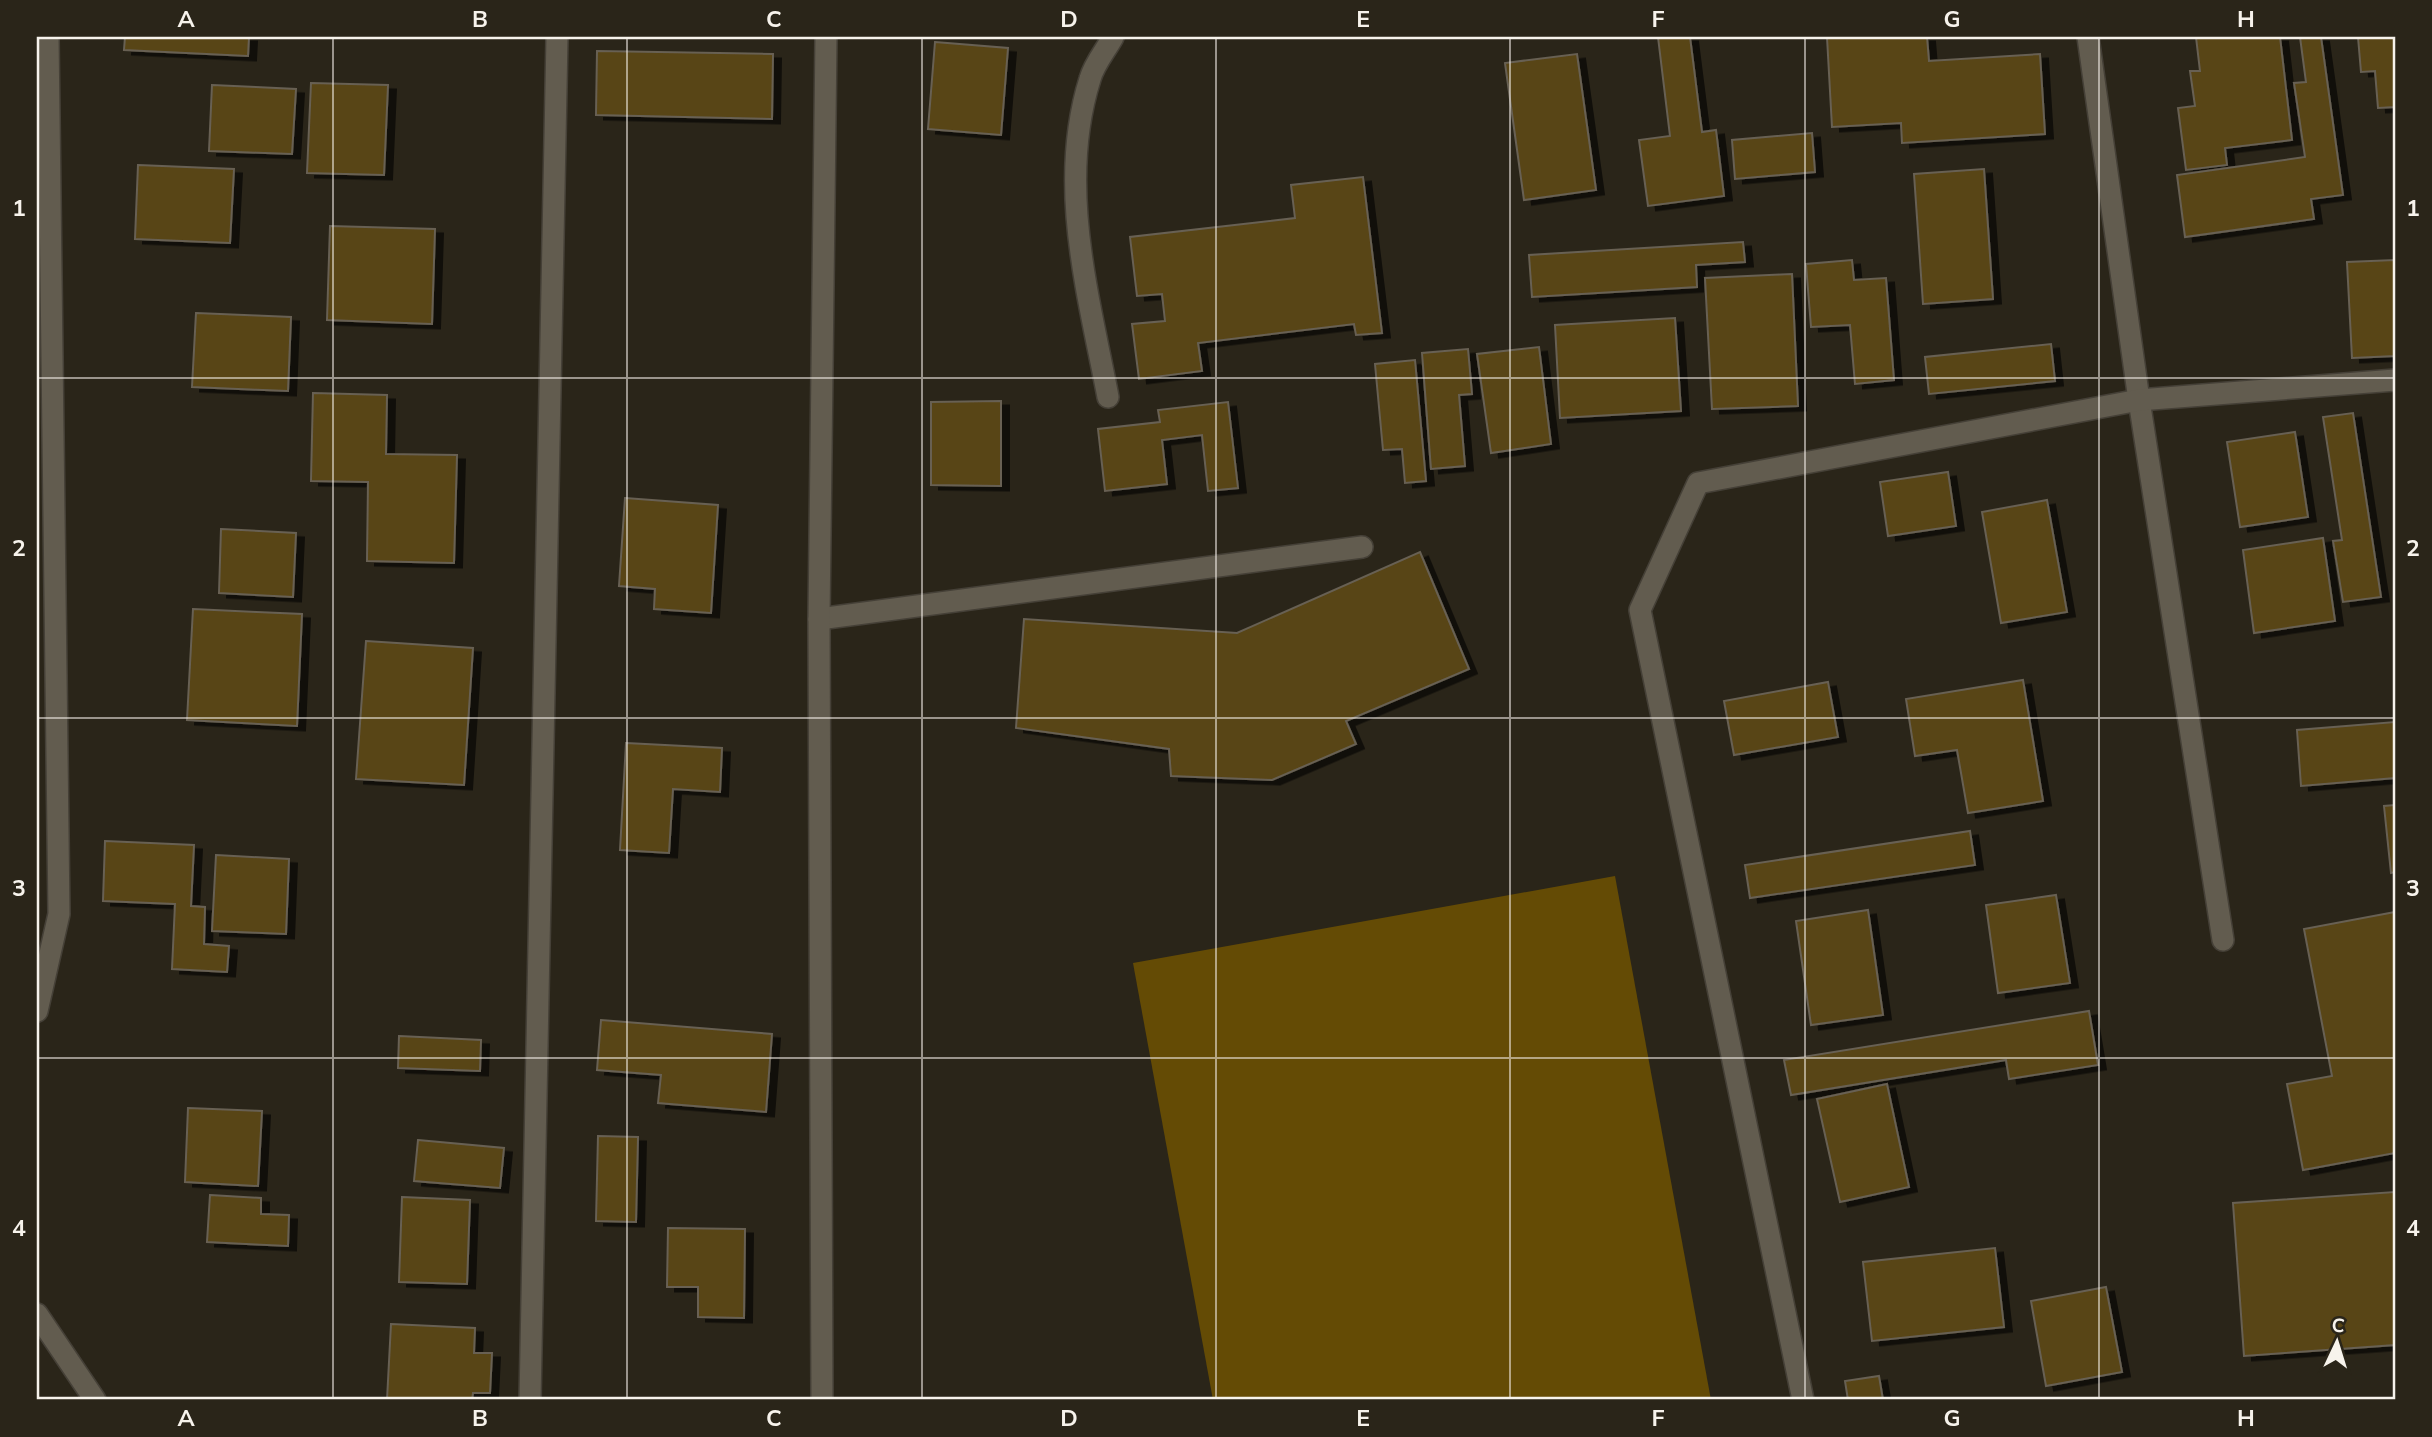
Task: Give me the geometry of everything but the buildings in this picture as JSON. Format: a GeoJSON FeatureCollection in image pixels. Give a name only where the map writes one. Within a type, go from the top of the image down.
{"type":"FeatureCollection","features":[{"type":"Feature","properties":{"kind":"street"},"geometry":{"type":"LineString","coordinates":[[37,1011],[59,914],[48,37]]}},
{"type":"Feature","properties":{"kind":"street"},"geometry":{"type":"LineString","coordinates":[[530,1400],[557,37]]}},
{"type":"Feature","properties":{"kind":"street"},"geometry":{"type":"LineString","coordinates":[[822,1400],[819,619],[825,37]]}},
{"type":"Feature","properties":{"kind":"street"},"geometry":{"type":"LineString","coordinates":[[1108,397],[1077,239],[1076,149],[1090,77],[1114,37]]}},
{"type":"Feature","properties":{"kind":"street"},"geometry":{"type":"LineString","coordinates":[[2088,37],[2139,400],[2223,940]]}},
{"type":"Feature","properties":{"kind":"street"},"geometry":{"type":"LineString","coordinates":[[1802,1400],[1640,610],[1698,483],[2139,400],[2395,380]]}},
{"type":"Feature","properties":{"kind":"street"},"geometry":{"type":"LineString","coordinates":[[819,619],[1362,547]]}},
{"type":"Feature","properties":{"kind":"street"},"geometry":{"type":"LineString","coordinates":[[37,1314],[95,1400]]}},
{"type":"Feature","properties":{"kind":"shaded area"},"geometry":{"type":"Polygon","coordinates":[[[1615,876],[1711,1400],[1213,1400],[1133,963],[1615,876]]]}}]}
